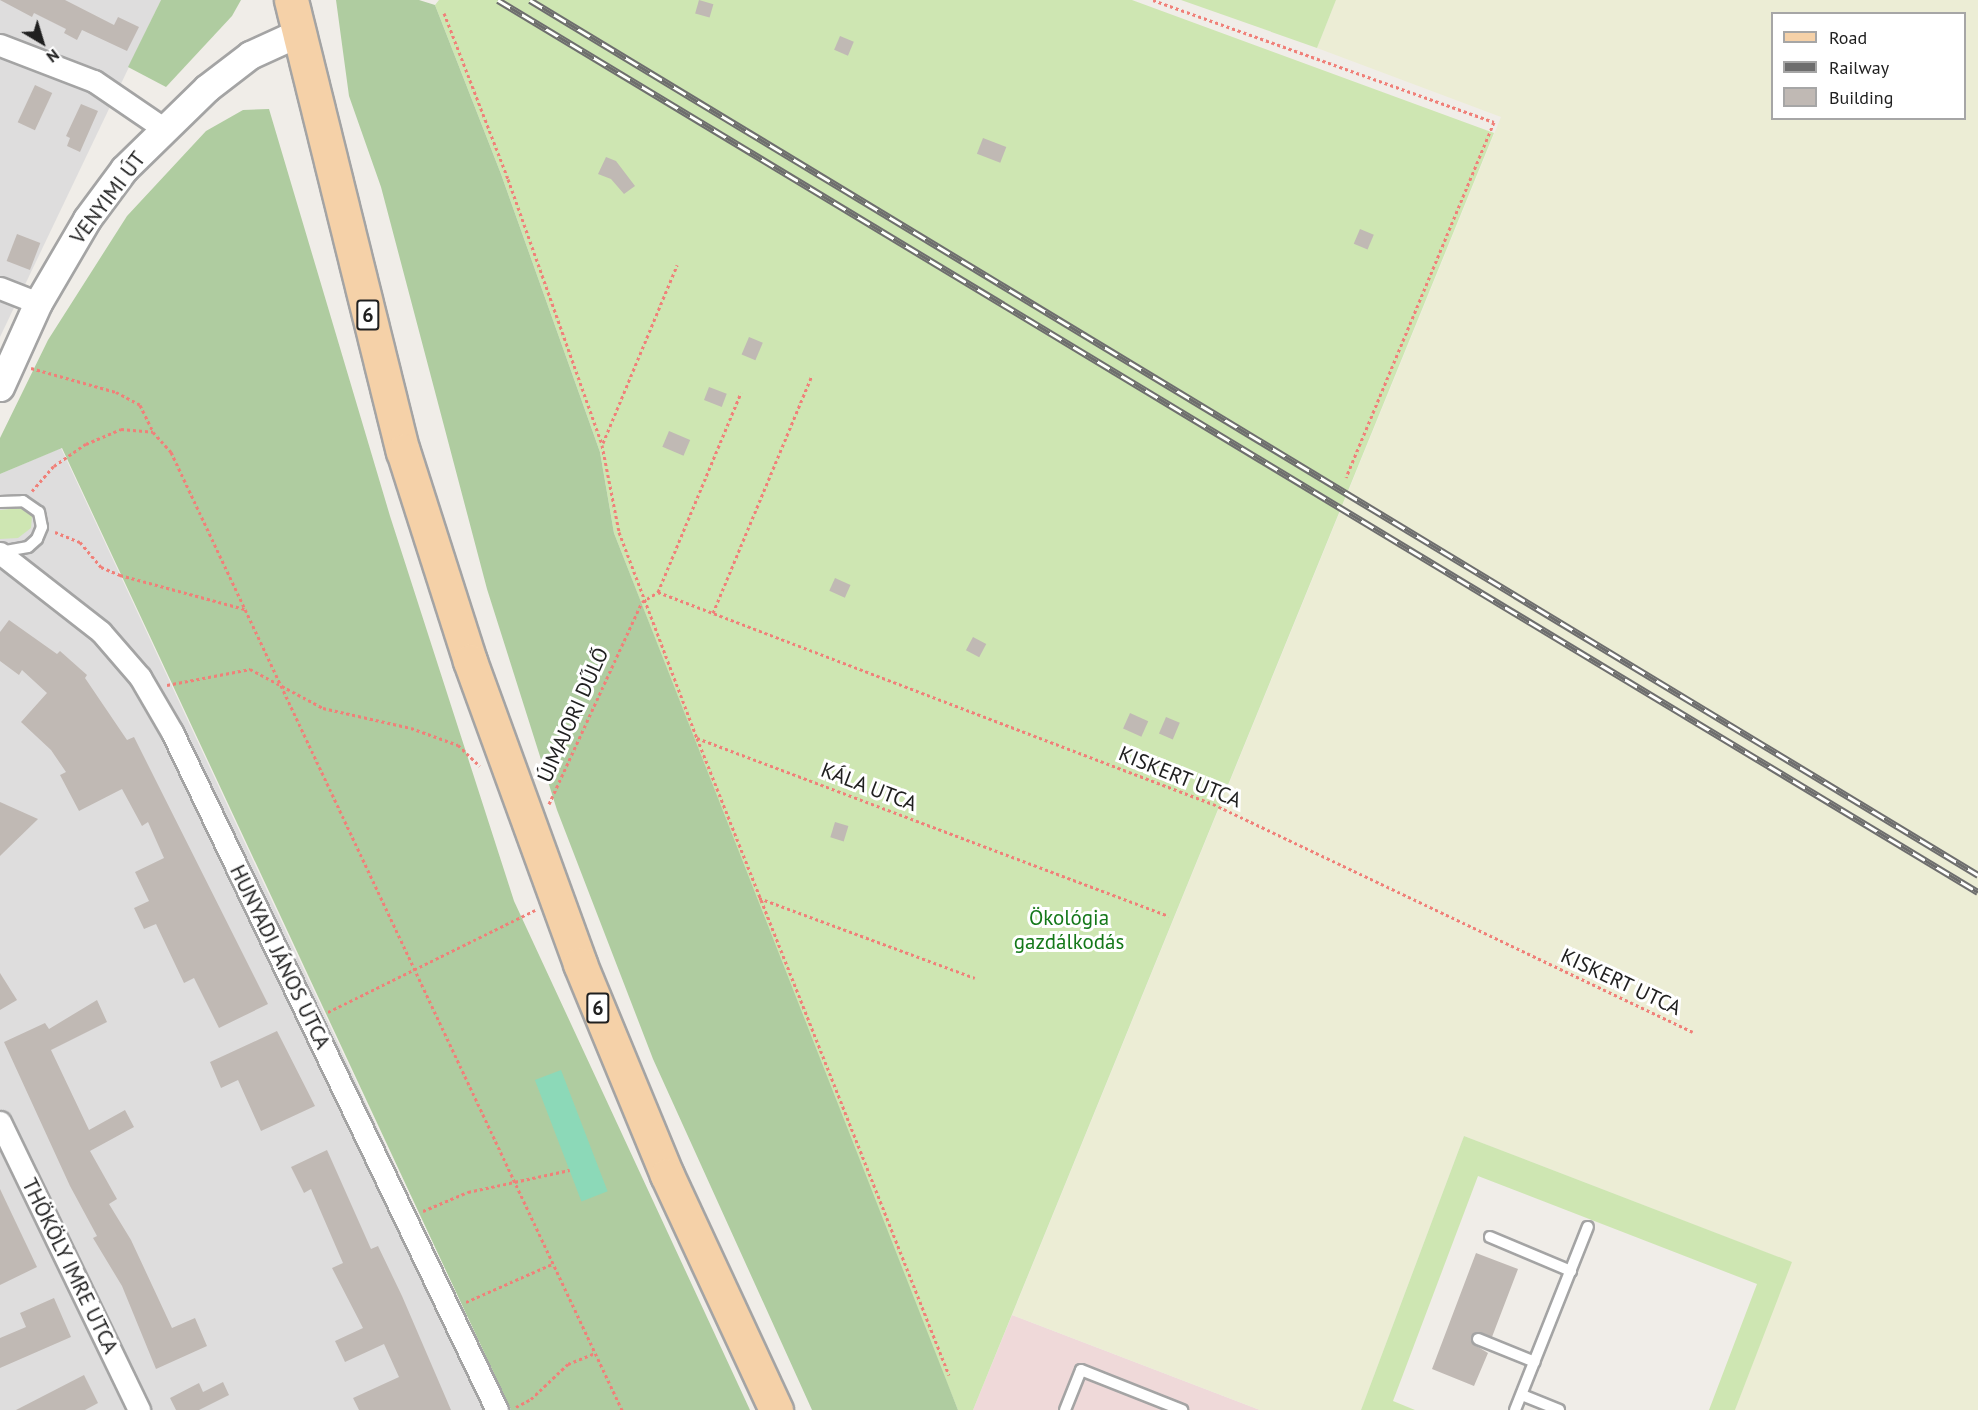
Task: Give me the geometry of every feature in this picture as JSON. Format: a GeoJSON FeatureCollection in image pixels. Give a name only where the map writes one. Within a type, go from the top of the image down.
{"type":"FeatureCollection","features":[{"type":"Feature","properties":{"kind":"main road","name":"6"},"geometry":{"type":"LineString","coordinates":[[291,0],[297,33],[403,451],[512,784],[554,896],[667,1175],[776,1410]]}},
{"type":"Feature","properties":{"kind":"street","name":"VENYIMI ÚT"},"geometry":{"type":"LineString","coordinates":[[5,375],[38,303],[93,211],[124,169],[163,128],[250,55],[297,33]]}},
{"type":"Feature","properties":{"kind":"street"},"geometry":{"type":"LineString","coordinates":[[0,45],[94,81],[163,128]]}},
{"type":"Feature","properties":{"kind":"street"},"geometry":{"type":"LineString","coordinates":[[0,288],[38,303]]}},
{"type":"Feature","properties":{"kind":"street","name":"HUNYADI JÁNOS UTCA"},"geometry":{"type":"LineString","coordinates":[[0,552],[101,632],[144,684],[172,732],[448,1310],[502,1409]]}},
{"type":"Feature","properties":{"kind":"street","name":"THÖKÖLY IMRE UTCA"},"geometry":{"type":"LineString","coordinates":[[0,1122],[139,1410]]}},
{"type":"Feature","properties":{"kind":"lane"},"geometry":{"type":"LineString","coordinates":[[0,501],[23,501],[39,512],[42,527],[37,539],[28,547],[0,552]]}},
{"type":"Feature","properties":{"kind":"lane"},"geometry":{"type":"LineString","coordinates":[[1515,1410],[1588,1227]]}},
{"type":"Feature","properties":{"kind":"lane"},"geometry":{"type":"LineString","coordinates":[[1490,1237],[1571,1271]]}},
{"type":"Feature","properties":{"kind":"lane"},"geometry":{"type":"LineString","coordinates":[[1478,1339],[1535,1362]]}},
{"type":"Feature","properties":{"kind":"lane"},"geometry":{"type":"LineString","coordinates":[[1065,1410],[1081,1370],[1182,1410]]}},
{"type":"Feature","properties":{"kind":"lane"},"geometry":{"type":"LineString","coordinates":[[1522,1395],[1558,1410]]}},
{"type":"Feature","properties":{"kind":"path"},"geometry":{"type":"LineString","coordinates":[[1153,0],[1494,122],[1346,477]]}},
{"type":"Feature","properties":{"kind":"path"},"geometry":{"type":"LineString","coordinates":[[444,13],[508,179],[602,445],[619,531],[644,601],[759,898],[949,1375]]}},
{"type":"Feature","properties":{"kind":"path"},"geometry":{"type":"LineString","coordinates":[[602,445],[677,266]]}},
{"type":"Feature","properties":{"kind":"path"},"geometry":{"type":"LineString","coordinates":[[5,375],[116,392],[140,405],[153,432],[171,452],[622,1410]]}},
{"type":"Feature","properties":{"kind":"path"},"geometry":{"type":"LineString","coordinates":[[713,613],[812,375]]}},
{"type":"Feature","properties":{"kind":"path"},"geometry":{"type":"LineString","coordinates":[[644,601],[658,592],[741,393]]}},
{"type":"Feature","properties":{"kind":"path"},"geometry":{"type":"LineString","coordinates":[[23,501],[54,466],[86,444],[121,429],[153,432]]}},
{"type":"Feature","properties":{"kind":"path"},"geometry":{"type":"LineString","coordinates":[[42,527],[80,542],[101,567],[120,575],[244,609]]}},
{"type":"Feature","properties":{"kind":"path","name":"KISKERT UTCA"},"geometry":{"type":"LineString","coordinates":[[658,592],[1213,804],[1693,1032]]}},
{"type":"Feature","properties":{"kind":"path","name":"ÚJMAJORI DŰLŐ"},"geometry":{"type":"LineString","coordinates":[[533,841],[644,601]]}},
{"type":"Feature","properties":{"kind":"path"},"geometry":{"type":"LineString","coordinates":[[144,684],[179,685],[250,669],[323,708],[411,728],[458,744],[472,760],[512,784]]}},
{"type":"Feature","properties":{"kind":"path","name":"KÁLA UTCA"},"geometry":{"type":"LineString","coordinates":[[697,738],[1169,916]]}},
{"type":"Feature","properties":{"kind":"path"},"geometry":{"type":"LineString","coordinates":[[311,1021],[521,920],[554,896]]}},
{"type":"Feature","properties":{"kind":"path"},"geometry":{"type":"LineString","coordinates":[[759,898],[975,978]]}},
{"type":"Feature","properties":{"kind":"path"},"geometry":{"type":"LineString","coordinates":[[405,1219],[468,1192],[570,1170]]}},
{"type":"Feature","properties":{"kind":"path"},"geometry":{"type":"LineString","coordinates":[[448,1310],[552,1264]]}},
{"type":"Feature","properties":{"kind":"path"},"geometry":{"type":"LineString","coordinates":[[502,1409],[531,1399],[568,1364],[595,1353]]}},
{"type":"Feature","properties":{"kind":"shaded area"},"geometry":{"type":"Polygon","coordinates":[[[0,0],[161,0],[0,337],[0,0]]]}},
{"type":"Feature","properties":{"kind":"shaded area"},"geometry":{"type":"Polygon","coordinates":[[[61,448],[511,1410],[0,1410],[0,474],[61,448]]]}},
{"type":"Feature","properties":{"kind":"shaded area"},"geometry":{"type":"Polygon","coordinates":[[[1012,1315],[1260,1410],[973,1410],[1012,1315]]]}},
{"type":"Feature","properties":{"kind":"green space"},"geometry":{"type":"Polygon","coordinates":[[[161,0],[241,0],[232,16],[166,87],[128,67],[161,0]]]}},
{"type":"Feature","properties":{"kind":"green space"},"geometry":{"type":"Polygon","coordinates":[[[336,0],[419,0],[435,5],[501,174],[600,452],[614,533],[958,1410],[812,1410],[653,1059],[557,810],[487,589],[381,187],[349,96],[336,0]]]}},
{"type":"Feature","properties":{"kind":"green space","name":"Ökológia gazdálkodás"},"geometry":{"type":"Polygon","coordinates":[[[439,0],[1132,0],[1494,133],[973,1410],[958,1410],[614,533],[600,452],[501,174],[435,5],[439,0]]]}},
{"type":"Feature","properties":{"kind":"green space"},"geometry":{"type":"Polygon","coordinates":[[[1181,0],[1336,0],[1317,48],[1181,0]]]}},
{"type":"Feature","properties":{"kind":"green space"},"geometry":{"type":"Polygon","coordinates":[[[1336,0],[1978,0],[1978,1410],[1735,1410],[1791,1262],[1464,1136],[1361,1410],[1260,1410],[1012,1315],[1501,117],[1317,48],[1336,0]]]}},
{"type":"Feature","properties":{"kind":"green space"},"geometry":{"type":"Polygon","coordinates":[[[269,109],[390,516],[514,901],[750,1410],[511,1410],[62,448],[0,474],[0,438],[48,340],[127,216],[206,131],[243,110],[269,109]]]}},
{"type":"Feature","properties":{"kind":"green space"},"geometry":{"type":"Polygon","coordinates":[[[20,508],[32,516],[31,528],[18,538],[0,539],[0,510],[20,508]]]}},
{"type":"Feature","properties":{"kind":"green space"},"geometry":{"type":"Polygon","coordinates":[[[561,1070],[608,1191],[581,1201],[535,1080],[561,1070]]]}},
{"type":"Feature","properties":{"kind":"green space"},"geometry":{"type":"Polygon","coordinates":[[[1464,1136],[1792,1262],[1735,1410],[1709,1410],[1757,1284],[1478,1176],[1393,1401],[1415,1410],[1361,1410],[1464,1136]]]}},
{"type":"Feature","properties":{"kind":"building"},"geometry":{"type":"Polygon","coordinates":[[[0,0],[65,0],[114,25],[118,17],[139,27],[127,51],[82,30],[77,40],[64,33],[66,29],[34,13],[32,17],[0,0]]]}},
{"type":"Feature","properties":{"kind":"building"},"geometry":{"type":"Polygon","coordinates":[[[699,0],[713,4],[710,18],[695,13],[699,0]]]}},
{"type":"Feature","properties":{"kind":"building"},"geometry":{"type":"Polygon","coordinates":[[[840,36],[854,42],[848,56],[834,50],[840,36]]]}},
{"type":"Feature","properties":{"kind":"building"},"geometry":{"type":"Polygon","coordinates":[[[35,85],[52,93],[35,130],[18,122],[35,85]]]}},
{"type":"Feature","properties":{"kind":"building"},"geometry":{"type":"Polygon","coordinates":[[[81,104],[98,111],[80,152],[67,146],[70,138],[66,136],[81,104]]]}},
{"type":"Feature","properties":{"kind":"building"},"geometry":{"type":"Polygon","coordinates":[[[983,138],[1006,147],[1000,163],[977,154],[983,138]]]}},
{"type":"Feature","properties":{"kind":"building"},"geometry":{"type":"Polygon","coordinates":[[[606,157],[616,161],[635,186],[624,194],[611,179],[598,174],[606,157]]]}},
{"type":"Feature","properties":{"kind":"building"},"geometry":{"type":"Polygon","coordinates":[[[1360,229],[1374,235],[1368,250],[1354,244],[1360,229]]]}},
{"type":"Feature","properties":{"kind":"building"},"geometry":{"type":"Polygon","coordinates":[[[17,234],[40,243],[30,270],[7,261],[17,234]]]}},
{"type":"Feature","properties":{"kind":"building"},"geometry":{"type":"Polygon","coordinates":[[[749,337],[763,343],[755,360],[742,354],[749,337]]]}},
{"type":"Feature","properties":{"kind":"building"},"geometry":{"type":"Polygon","coordinates":[[[709,387],[727,394],[722,407],[704,400],[709,387]]]}},
{"type":"Feature","properties":{"kind":"building"},"geometry":{"type":"Polygon","coordinates":[[[669,431],[690,440],[684,456],[662,447],[669,431]]]}},
{"type":"Feature","properties":{"kind":"building"},"geometry":{"type":"Polygon","coordinates":[[[835,578],[851,585],[845,598],[829,591],[835,578]]]}},
{"type":"Feature","properties":{"kind":"building"},"geometry":{"type":"Polygon","coordinates":[[[9,620],[57,654],[60,651],[87,675],[85,678],[127,740],[134,737],[268,1004],[219,1028],[194,978],[184,983],[156,924],[144,929],[134,908],[149,901],[135,872],[164,858],[148,822],[142,826],[122,789],[79,811],[60,775],[66,772],[51,750],[21,722],[47,693],[22,670],[19,675],[0,661],[0,632],[9,620]]]}},
{"type":"Feature","properties":{"kind":"building"},"geometry":{"type":"Polygon","coordinates":[[[973,637],[986,644],[979,657],[966,650],[973,637]]]}},
{"type":"Feature","properties":{"kind":"building"},"geometry":{"type":"Polygon","coordinates":[[[1130,713],[1148,721],[1141,737],[1123,729],[1130,713]]]}},
{"type":"Feature","properties":{"kind":"building"},"geometry":{"type":"Polygon","coordinates":[[[1166,717],[1180,723],[1173,739],[1159,734],[1166,717]]]}},
{"type":"Feature","properties":{"kind":"building"},"geometry":{"type":"Polygon","coordinates":[[[0,802],[38,819],[0,856],[0,802]]]}},
{"type":"Feature","properties":{"kind":"building"},"geometry":{"type":"Polygon","coordinates":[[[835,822],[848,826],[844,841],[830,837],[835,822]]]}},
{"type":"Feature","properties":{"kind":"building"},"geometry":{"type":"Polygon","coordinates":[[[0,973],[17,1000],[0,1010],[0,973]]]}},
{"type":"Feature","properties":{"kind":"building"},"geometry":{"type":"Polygon","coordinates":[[[97,1000],[107,1022],[51,1050],[89,1130],[125,1110],[134,1127],[90,1151],[117,1199],[109,1204],[131,1240],[172,1328],[195,1318],[207,1346],[156,1369],[122,1286],[93,1238],[97,1236],[70,1186],[4,1042],[45,1023],[49,1029],[97,1000]]]}},
{"type":"Feature","properties":{"kind":"building"},"geometry":{"type":"Polygon","coordinates":[[[277,1031],[315,1106],[261,1131],[238,1080],[221,1088],[210,1062],[277,1031]]]}},
{"type":"Feature","properties":{"kind":"building"},"geometry":{"type":"Polygon","coordinates":[[[327,1150],[371,1249],[378,1246],[402,1296],[451,1410],[359,1410],[353,1398],[399,1377],[384,1344],[345,1362],[335,1341],[363,1328],[332,1268],[343,1263],[311,1189],[304,1193],[291,1167],[327,1150]]]}},
{"type":"Feature","properties":{"kind":"building"},"geometry":{"type":"Polygon","coordinates":[[[0,1189],[37,1267],[0,1285],[0,1189]]]}},
{"type":"Feature","properties":{"kind":"building"},"geometry":{"type":"Polygon","coordinates":[[[1476,1253],[1518,1269],[1492,1337],[1478,1332],[1471,1337],[1473,1344],[1488,1353],[1474,1386],[1432,1369],[1476,1253]]]}},
{"type":"Feature","properties":{"kind":"building"},"geometry":{"type":"Polygon","coordinates":[[[54,1298],[71,1337],[0,1368],[0,1338],[26,1327],[20,1313],[54,1298]]]}},
{"type":"Feature","properties":{"kind":"building"},"geometry":{"type":"Polygon","coordinates":[[[84,1375],[98,1403],[85,1410],[16,1410],[84,1375]]]}},
{"type":"Feature","properties":{"kind":"building"},"geometry":{"type":"Polygon","coordinates":[[[223,1382],[229,1395],[199,1410],[176,1410],[170,1398],[199,1383],[203,1392],[223,1382]]]}},
{"type":"Feature","properties":{"kind":"railway"},"geometry":{"type":"LineString","coordinates":[[498,0],[1978,892]]}},
{"type":"Feature","properties":{"kind":"railway"},"geometry":{"type":"LineString","coordinates":[[530,0],[1978,875]]}}]}
